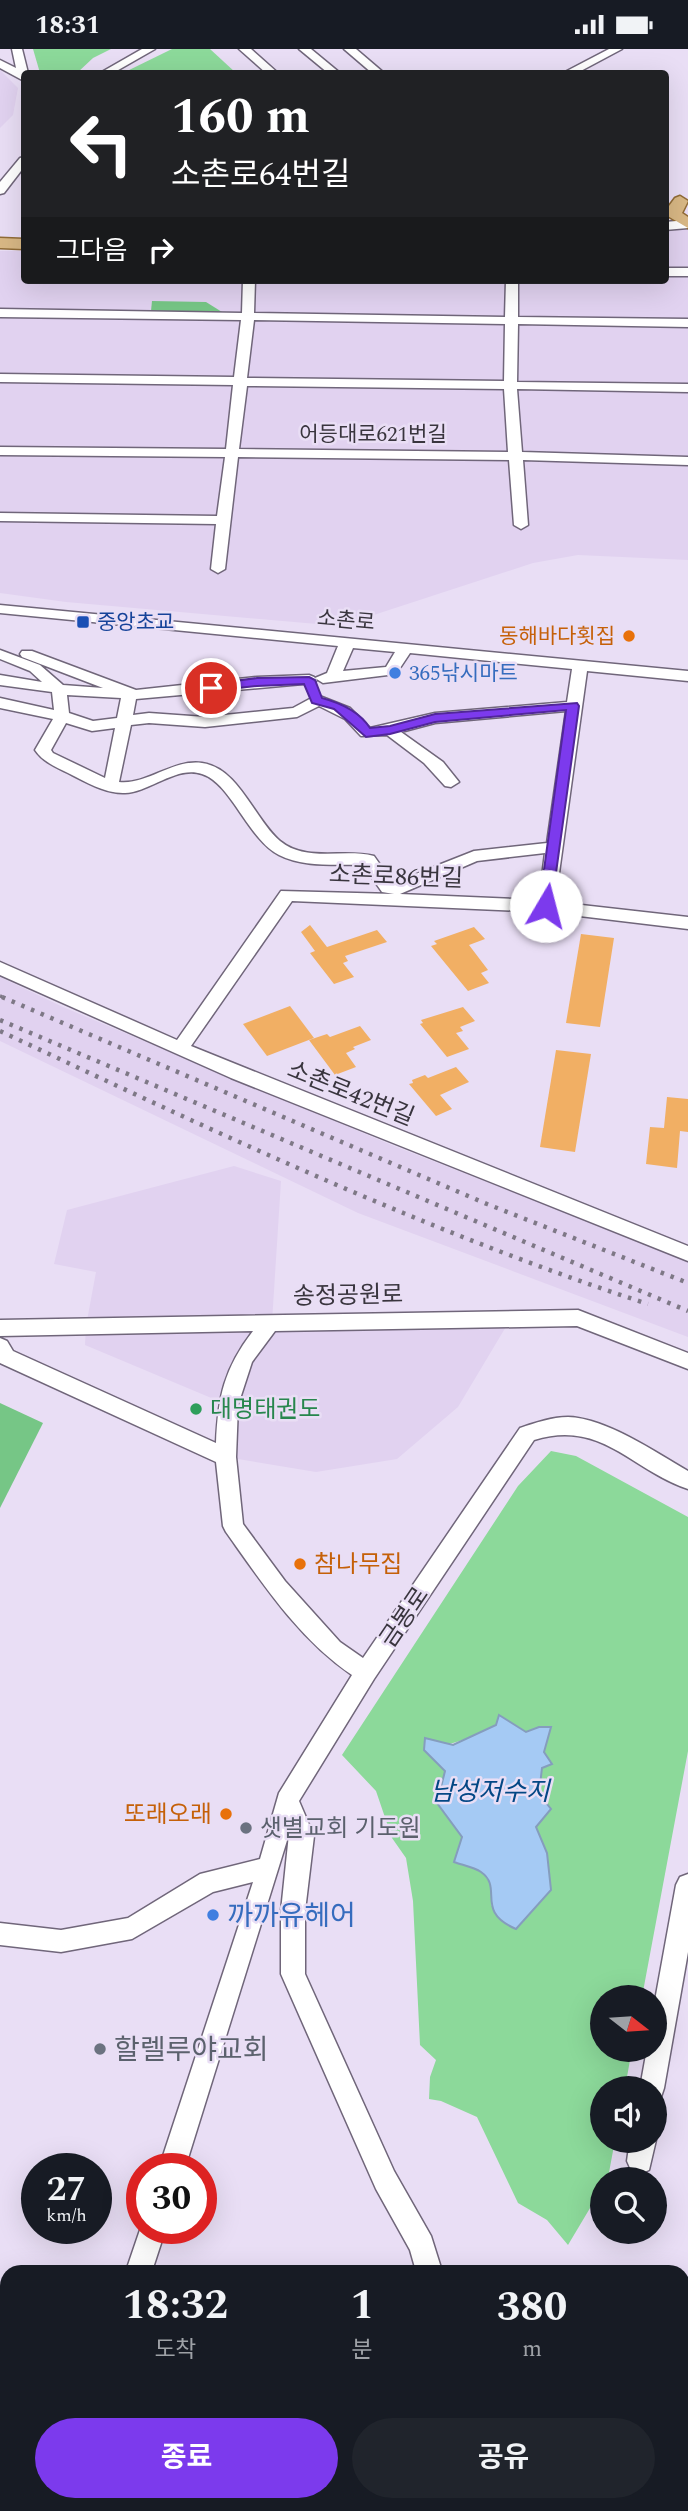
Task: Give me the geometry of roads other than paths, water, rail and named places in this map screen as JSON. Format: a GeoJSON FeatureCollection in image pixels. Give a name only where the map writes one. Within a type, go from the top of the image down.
{"type":"FeatureCollection","features":[{"type":"Feature","properties":{"kind":"main road"},"geometry":{"type":"LineString","coordinates":[[669,205],[684,195]]}},
{"type":"Feature","properties":{"kind":"main road"},"geometry":{"type":"LineString","coordinates":[[684,195],[674,209],[674,215],[688,224]]}},
{"type":"Feature","properties":{"kind":"main road"},"geometry":{"type":"LineString","coordinates":[[0,233],[21,234]]}},
{"type":"Feature","properties":{"kind":"main road"},"geometry":{"type":"LineString","coordinates":[[0,243],[21,244]]}},
{"type":"Feature","properties":{"kind":"street"},"geometry":{"type":"LineString","coordinates":[[17,49],[22,70]]}},
{"type":"Feature","properties":{"kind":"street"},"geometry":{"type":"LineString","coordinates":[[112,70],[150,49]]}},
{"type":"Feature","properties":{"kind":"street"},"geometry":{"type":"LineString","coordinates":[[244,49],[268,70]]}},
{"type":"Feature","properties":{"kind":"street"},"geometry":{"type":"LineString","coordinates":[[304,49],[330,70]]}},
{"type":"Feature","properties":{"kind":"street"},"geometry":{"type":"LineString","coordinates":[[349,49],[375,70]]}},
{"type":"Feature","properties":{"kind":"street"},"geometry":{"type":"LineString","coordinates":[[575,70],[617,49]]}},
{"type":"Feature","properties":{"kind":"street"},"geometry":{"type":"LineString","coordinates":[[0,63],[21,75]]}},
{"type":"Feature","properties":{"kind":"street"},"geometry":{"type":"LineString","coordinates":[[0,190],[21,166]]}},
{"type":"Feature","properties":{"kind":"street"},"geometry":{"type":"LineString","coordinates":[[669,226],[688,224]]}},
{"type":"Feature","properties":{"kind":"street"},"geometry":{"type":"LineString","coordinates":[[669,272],[688,272]]}},
{"type":"Feature","properties":{"kind":"street"},"geometry":{"type":"LineString","coordinates":[[218,569],[248,318],[249,284]]}},
{"type":"Feature","properties":{"kind":"street"},"geometry":{"type":"LineString","coordinates":[[513,284],[510,386],[521,525]]}},
{"type":"Feature","properties":{"kind":"street"},"geometry":{"type":"LineString","coordinates":[[0,313],[688,323]]}},
{"type":"Feature","properties":{"kind":"street"},"geometry":{"type":"LineString","coordinates":[[0,378],[240,384]]}},
{"type":"Feature","properties":{"kind":"street","name":"어등대로621번길"},"geometry":{"type":"LineString","coordinates":[[240,384],[688,388]]}},
{"type":"Feature","properties":{"kind":"street"},"geometry":{"type":"LineString","coordinates":[[0,451],[231,454]]}},
{"type":"Feature","properties":{"kind":"street","name":"어등대로621번길"},"geometry":{"type":"LineString","coordinates":[[231,454],[516,456],[688,461]]}},
{"type":"Feature","properties":{"kind":"street"},"geometry":{"type":"LineString","coordinates":[[0,517],[224,520]]}},
{"type":"Feature","properties":{"kind":"street","name":"소촌로"},"geometry":{"type":"LineString","coordinates":[[0,609],[348,641],[688,677]]}},
{"type":"Feature","properties":{"kind":"street"},"geometry":{"type":"LineString","coordinates":[[333,676],[348,641]]}},
{"type":"Feature","properties":{"kind":"street"},"geometry":{"type":"LineString","coordinates":[[0,643],[130,693]]}},
{"type":"Feature","properties":{"kind":"street"},"geometry":{"type":"LineString","coordinates":[[0,680],[59,689],[153,694],[391,671],[407,647]]}},
{"type":"Feature","properties":{"kind":"street"},"geometry":{"type":"LineString","coordinates":[[0,654],[35,668],[59,689],[62,716],[43,750],[47,756],[111,785],[126,787],[184,768],[204,768],[224,781],[275,846],[313,858],[368,860],[388,888],[398,889],[474,856],[555,847]]}},
{"type":"Feature","properties":{"kind":"street"},"geometry":{"type":"LineString","coordinates":[[546,906],[580,666]]}},
{"type":"Feature","properties":{"kind":"street"},"geometry":{"type":"LineString","coordinates":[[309,680],[317,700]]}},
{"type":"Feature","properties":{"kind":"street"},"geometry":{"type":"LineString","coordinates":[[111,785],[130,693]]}},
{"type":"Feature","properties":{"kind":"street"},"geometry":{"type":"LineString","coordinates":[[0,703],[62,716],[92,726],[149,718],[205,722],[297,712],[317,700],[338,707],[360,723],[366,733],[390,730],[435,718],[573,706]]}},
{"type":"Feature","properties":{"kind":"street"},"geometry":{"type":"LineString","coordinates":[[390,730],[403,743],[431,757],[442,767],[451,782]]}},
{"type":"Feature","properties":{"kind":"street","name":"소촌로86번길"},"geometry":{"type":"LineString","coordinates":[[180,1049],[287,895],[546,906],[688,923]]}},
{"type":"Feature","properties":{"kind":"street","name":"소촌로42번길"},"geometry":{"type":"LineString","coordinates":[[0,968],[180,1049],[688,1254]]}},
{"type":"Feature","properties":{"kind":"street","name":"송정공원로"},"geometry":{"type":"LineString","coordinates":[[0,1328],[578,1318],[688,1361]]}},
{"type":"Feature","properties":{"kind":"street"},"geometry":{"type":"LineString","coordinates":[[271,1322],[243,1359],[228,1405],[226,1457],[233,1526],[276,1587],[332,1649],[366,1672]]}},
{"type":"Feature","properties":{"kind":"street"},"geometry":{"type":"LineString","coordinates":[[0,1346],[6,1357],[226,1457]]}},
{"type":"Feature","properties":{"kind":"street","name":"금봉로"},"geometry":{"type":"LineString","coordinates":[[177,2153],[288,1800],[366,1672],[527,1434],[547,1427],[572,1425],[592,1430],[688,1481]]}},
{"type":"Feature","properties":{"kind":"street"},"geometry":{"type":"LineString","coordinates":[[288,1800],[302,1836],[293,1911],[293,1974],[385,2180],[422,2245],[427,2265]]}},
{"type":"Feature","properties":{"kind":"street"},"geometry":{"type":"LineString","coordinates":[[0,1934],[61,1941],[132,1928],[208,1882],[269,1867]]}},
{"type":"Feature","properties":{"kind":"street"},"geometry":{"type":"LineString","coordinates":[[654,2076],[688,1885]]}},
{"type":"Feature","properties":{"kind":"street"},"geometry":{"type":"LineString","coordinates":[[141,2265],[148,2244]]}},
{"type":"Feature","properties":{"kind":"water","name":"남성저수지"},"geometry":{"type":"Polygon","coordinates":[[[499,1715],[526,1732],[539,1727],[551,1727],[544,1752],[552,1764],[542,1768],[539,1794],[551,1809],[536,1827],[547,1853],[551,1890],[516,1929],[496,1915],[487,1878],[478,1870],[454,1862],[462,1837],[437,1803],[445,1771],[424,1750],[425,1738],[453,1745],[496,1725],[499,1715]]]}},
{"type":"Feature","properties":{"kind":"railway"},"geometry":{"type":"LineString","coordinates":[[0,996],[6,998]]}},
{"type":"Feature","properties":{"kind":"railway"},"geometry":{"type":"LineString","coordinates":[[2,997],[487,1204],[688,1283]]}},
{"type":"Feature","properties":{"kind":"railway"},"geometry":{"type":"LineString","coordinates":[[0,1020],[688,1311]]}},
{"type":"Feature","properties":{"kind":"railway"},"geometry":{"type":"LineString","coordinates":[[0,1031],[320,1178],[482,1245],[648,1304]]}},
{"type":"Feature","properties":{"kind":"place","name":"중앙초교"},"geometry":{"type":"Point","coordinates":[83,622]}},
{"type":"Feature","properties":{"kind":"place","name":"동해바다횟집"},"geometry":{"type":"Point","coordinates":[629,636]}},
{"type":"Feature","properties":{"kind":"place","name":"365낚시마트"},"geometry":{"type":"Point","coordinates":[395,673]}},
{"type":"Feature","properties":{"kind":"place","name":"대명태권도"},"geometry":{"type":"Point","coordinates":[196,1409]}},
{"type":"Feature","properties":{"kind":"place","name":"참나무집"},"geometry":{"type":"Point","coordinates":[300,1564]}},
{"type":"Feature","properties":{"kind":"place","name":"또래오래"},"geometry":{"type":"Point","coordinates":[226,1814]}},
{"type":"Feature","properties":{"kind":"place","name":"샛별교회 기도원"},"geometry":{"type":"Point","coordinates":[246,1828]}},
{"type":"Feature","properties":{"kind":"place","name":"까까유헤어"},"geometry":{"type":"Point","coordinates":[213,1915]}},
{"type":"Feature","properties":{"kind":"place","name":"할렐루야교회"},"geometry":{"type":"Point","coordinates":[100,2049]}}]}
